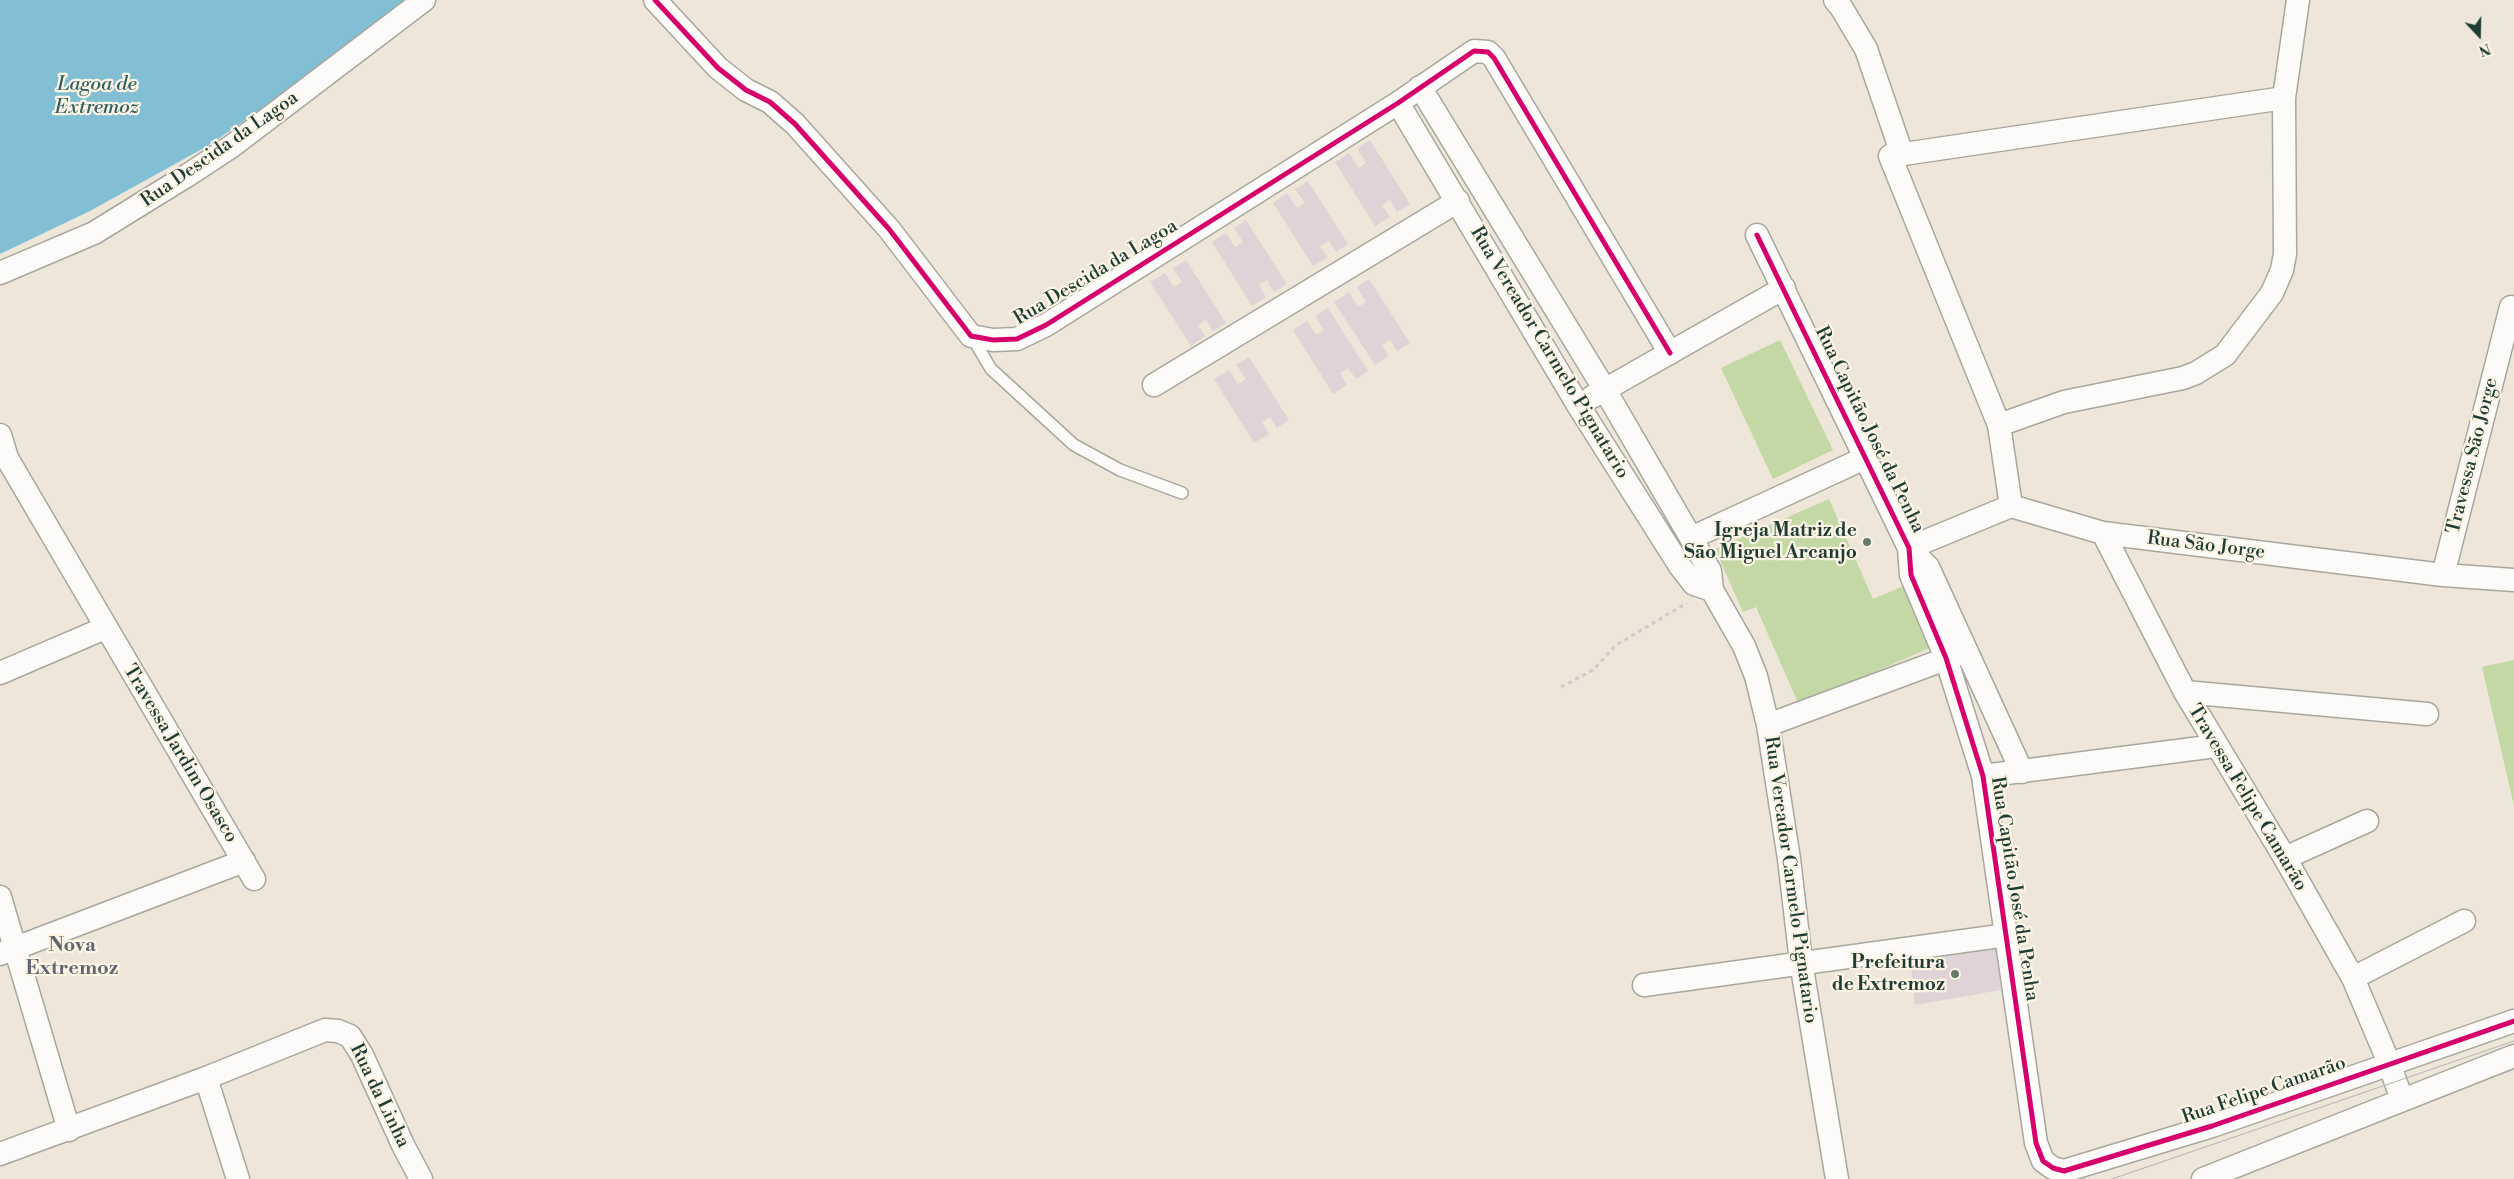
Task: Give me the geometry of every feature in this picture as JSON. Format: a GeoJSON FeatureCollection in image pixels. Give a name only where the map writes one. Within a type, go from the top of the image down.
{"type":"FeatureCollection","features":[{"type":"Feature","properties":{"kind":"street","name":"Rua Descida da Lagoa"},"geometry":{"type":"LineString","coordinates":[[0,273],[94,233],[180,180],[232,146],[424,0]]}},
{"type":"Feature","properties":{"kind":"street"},"geometry":{"type":"LineString","coordinates":[[655,0],[718,68],[746,90],[770,102],[795,124],[890,228],[971,336]]}},
{"type":"Feature","properties":{"kind":"street"},"geometry":{"type":"LineString","coordinates":[[1834,0],[1866,49],[1902,154]]}},
{"type":"Feature","properties":{"kind":"street"},"geometry":{"type":"LineString","coordinates":[[1998,424],[2064,402],[2183,378],[2208,367],[2225,355],[2272,294],[2282,270],[2284,254],[2284,98],[2298,0]]}},
{"type":"Feature","properties":{"kind":"street","name":"Rua Descida da Lagoa"},"geometry":{"type":"LineString","coordinates":[[971,336],[993,340],[1017,339],[1046,325],[1398,103],[1474,51],[1488,52],[1494,58],[1670,353]]}},
{"type":"Feature","properties":{"kind":"street","name":"Rua Vereador Carmelo Pignatario"},"geometry":{"type":"LineString","coordinates":[[1420,87],[1605,390],[1710,571],[1712,590],[1744,646],[1756,676],[1768,725],[1801,962],[1837,1179]]}},
{"type":"Feature","properties":{"kind":"street"},"geometry":{"type":"LineString","coordinates":[[1909,548],[2011,506],[1998,424],[1890,156],[2284,98]]}},
{"type":"Feature","properties":{"kind":"street","name":"Rua Vereador Carmelo Pignatario"},"geometry":{"type":"LineString","coordinates":[[1398,103],[1578,405],[1680,566],[1694,584],[1712,590]]}},
{"type":"Feature","properties":{"kind":"street"},"geometry":{"type":"LineString","coordinates":[[1154,385],[1458,201]]}},
{"type":"Feature","properties":{"kind":"street","name":"Rua Capitão José da Penha"},"geometry":{"type":"LineString","coordinates":[[1757,235],[1909,548],[1911,574],[2022,772]]}},
{"type":"Feature","properties":{"kind":"street"},"geometry":{"type":"LineString","coordinates":[[1578,405],[1784,288]]}},
{"type":"Feature","properties":{"kind":"street","name":"Travessa São Jorge"},"geometry":{"type":"LineString","coordinates":[[2443,575],[2511,307]]}},
{"type":"Feature","properties":{"kind":"street","name":"Travessa Jardim Osasco"},"geometry":{"type":"LineString","coordinates":[[0,434],[7,458],[249,871],[7,951]]}},
{"type":"Feature","properties":{"kind":"street"},"geometry":{"type":"LineString","coordinates":[[1691,538],[1864,458]]}},
{"type":"Feature","properties":{"kind":"street","name":"Rua São Jorge"},"geometry":{"type":"LineString","coordinates":[[2011,506],[2103,533],[2443,575],[2514,580]]}},
{"type":"Feature","properties":{"kind":"street","name":"Travessa Felipe Camarão"},"geometry":{"type":"LineString","coordinates":[[2103,533],[2184,692],[2285,858],[2352,978],[2389,1063],[2402,1100]]}},
{"type":"Feature","properties":{"kind":"street"},"geometry":{"type":"LineString","coordinates":[[0,673],[105,628]]}},
{"type":"Feature","properties":{"kind":"street"},"geometry":{"type":"LineString","coordinates":[[1768,725],[1956,655]]}},
{"type":"Feature","properties":{"kind":"street","name":"Rua Capitão José da Penha"},"geometry":{"type":"LineString","coordinates":[[1956,655],[1983,776],[2036,1143]]}},
{"type":"Feature","properties":{"kind":"street"},"geometry":{"type":"LineString","coordinates":[[2184,692],[2427,714]]}},
{"type":"Feature","properties":{"kind":"street"},"geometry":{"type":"LineString","coordinates":[[1983,776],[2216,746]]}},
{"type":"Feature","properties":{"kind":"street"},"geometry":{"type":"LineString","coordinates":[[2285,858],[2367,821]]}},
{"type":"Feature","properties":{"kind":"street"},"geometry":{"type":"LineString","coordinates":[[0,897],[7,951],[69,1130]]}},
{"type":"Feature","properties":{"kind":"street"},"geometry":{"type":"LineString","coordinates":[[2352,978],[2464,921]]}},
{"type":"Feature","properties":{"kind":"street"},"geometry":{"type":"LineString","coordinates":[[1644,985],[2007,935]]}},
{"type":"Feature","properties":{"kind":"street","name":"Rua Felipe Camarão"},"geometry":{"type":"LineString","coordinates":[[2036,1143],[2043,1162],[2053,1168],[2064,1170],[2212,1126],[2514,1021]]}},
{"type":"Feature","properties":{"kind":"street","name":"Rua da Linha"},"geometry":{"type":"LineString","coordinates":[[206,1078],[325,1030],[344,1032],[350,1036],[358,1048],[421,1179]]}},
{"type":"Feature","properties":{"kind":"street"},"geometry":{"type":"LineString","coordinates":[[2203,1179],[2514,1056]]}},
{"type":"Feature","properties":{"kind":"street"},"geometry":{"type":"LineString","coordinates":[[0,1154],[206,1078],[238,1179]]}},
{"type":"Feature","properties":{"kind":"lane"},"geometry":{"type":"LineString","coordinates":[[971,336],[991,369],[1074,445],[1120,470],[1182,493]]}},
{"type":"Feature","properties":{"kind":"path"},"geometry":{"type":"LineString","coordinates":[[1560,686],[1593,670],[1616,645],[1673,610],[1712,590]]}},
{"type":"Feature","properties":{"kind":"green space"},"geometry":{"type":"Polygon","coordinates":[[[1780,340],[1833,450],[1773,479],[1721,368],[1780,340]]]}},
{"type":"Feature","properties":{"kind":"green space"},"geometry":{"type":"Polygon","coordinates":[[[1829,499],[1873,599],[1904,586],[1932,647],[1799,705],[1756,607],[1743,612],[1715,549],[1829,499]]]}},
{"type":"Feature","properties":{"kind":"green space"},"geometry":{"type":"Polygon","coordinates":[[[2514,660],[2514,806],[2482,667],[2514,660]]]}},
{"type":"Feature","properties":{"kind":"water","name":"Lagoa de Extremoz"},"geometry":{"type":"Polygon","coordinates":[[[0,0],[406,0],[345,50],[211,144],[90,211],[0,254],[0,0]]]}},
{"type":"Feature","properties":{"kind":"building"},"geometry":{"type":"Polygon","coordinates":[[[1370,140],[1410,204],[1397,212],[1390,200],[1382,205],[1390,217],[1375,226],[1335,162],[1349,153],[1359,168],[1366,163],[1357,148],[1370,140]]]}},
{"type":"Feature","properties":{"kind":"building"},"geometry":{"type":"Polygon","coordinates":[[[1308,181],[1348,244],[1336,252],[1329,241],[1320,246],[1328,257],[1313,266],[1273,203],[1287,193],[1297,208],[1305,203],[1295,189],[1308,181]]]}},
{"type":"Feature","properties":{"kind":"building"},"geometry":{"type":"Polygon","coordinates":[[[1246,220],[1287,284],[1274,292],[1267,280],[1259,285],[1266,297],[1252,306],[1212,242],[1226,233],[1235,247],[1243,242],[1234,228],[1246,220]]]}},
{"type":"Feature","properties":{"kind":"building"},"geometry":{"type":"Polygon","coordinates":[[[1186,260],[1226,323],[1213,331],[1206,320],[1198,325],[1205,336],[1191,346],[1150,282],[1165,273],[1174,287],[1182,282],[1173,268],[1186,260]]]}},
{"type":"Feature","properties":{"kind":"building"},"geometry":{"type":"Polygon","coordinates":[[[1369,279],[1410,343],[1397,351],[1390,340],[1382,345],[1389,356],[1375,365],[1334,302],[1349,292],[1358,307],[1366,302],[1357,287],[1369,279]]]}},
{"type":"Feature","properties":{"kind":"building"},"geometry":{"type":"Polygon","coordinates":[[[1328,308],[1368,371],[1356,379],[1348,368],[1340,373],[1347,385],[1333,394],[1293,330],[1307,321],[1316,335],[1324,330],[1315,316],[1328,308]]]}},
{"type":"Feature","properties":{"kind":"building"},"geometry":{"type":"Polygon","coordinates":[[[1249,357],[1289,420],[1277,428],[1270,417],[1262,422],[1269,434],[1254,443],[1214,379],[1229,370],[1238,384],[1246,379],[1236,365],[1249,357]]]}},
{"type":"Feature","properties":{"kind":"building","name":"Prefeitura de Extremoz"},"geometry":{"type":"Polygon","coordinates":[[[1995,946],[2001,990],[1915,1005],[1910,958],[1995,946]]]}},
{"type":"Feature","properties":{"kind":"tram line"},"geometry":{"type":"LineString","coordinates":[[2112,1179],[2514,1041]]}},
{"type":"Feature","properties":{"kind":"cycle path"},"geometry":{"type":"LineString","coordinates":[[655,0],[718,68],[746,90],[770,102],[795,124],[889,229],[971,336],[993,340],[1017,339],[1046,325],[1398,103],[1474,51],[1488,52],[1494,58],[1670,353]]}},
{"type":"Feature","properties":{"kind":"cycle path"},"geometry":{"type":"LineString","coordinates":[[1757,235],[1909,548],[1911,575],[1946,658],[1983,776],[2036,1143],[2043,1161],[2053,1168],[2064,1171],[2212,1126],[2514,1021]]}},
{"type":"Feature","properties":{"kind":"place","name":"Igreja Matriz de São Miguel Arcanjo"},"geometry":{"type":"Point","coordinates":[1867,542]}},
{"type":"Feature","properties":{"kind":"place","name":"Prefeitura de Extremoz"},"geometry":{"type":"Point","coordinates":[1955,974]}},
{"type":"Feature","properties":{"kind":"district","name":"Nova Extremoz"},"geometry":{"type":"Point","coordinates":[72,958]}}]}
